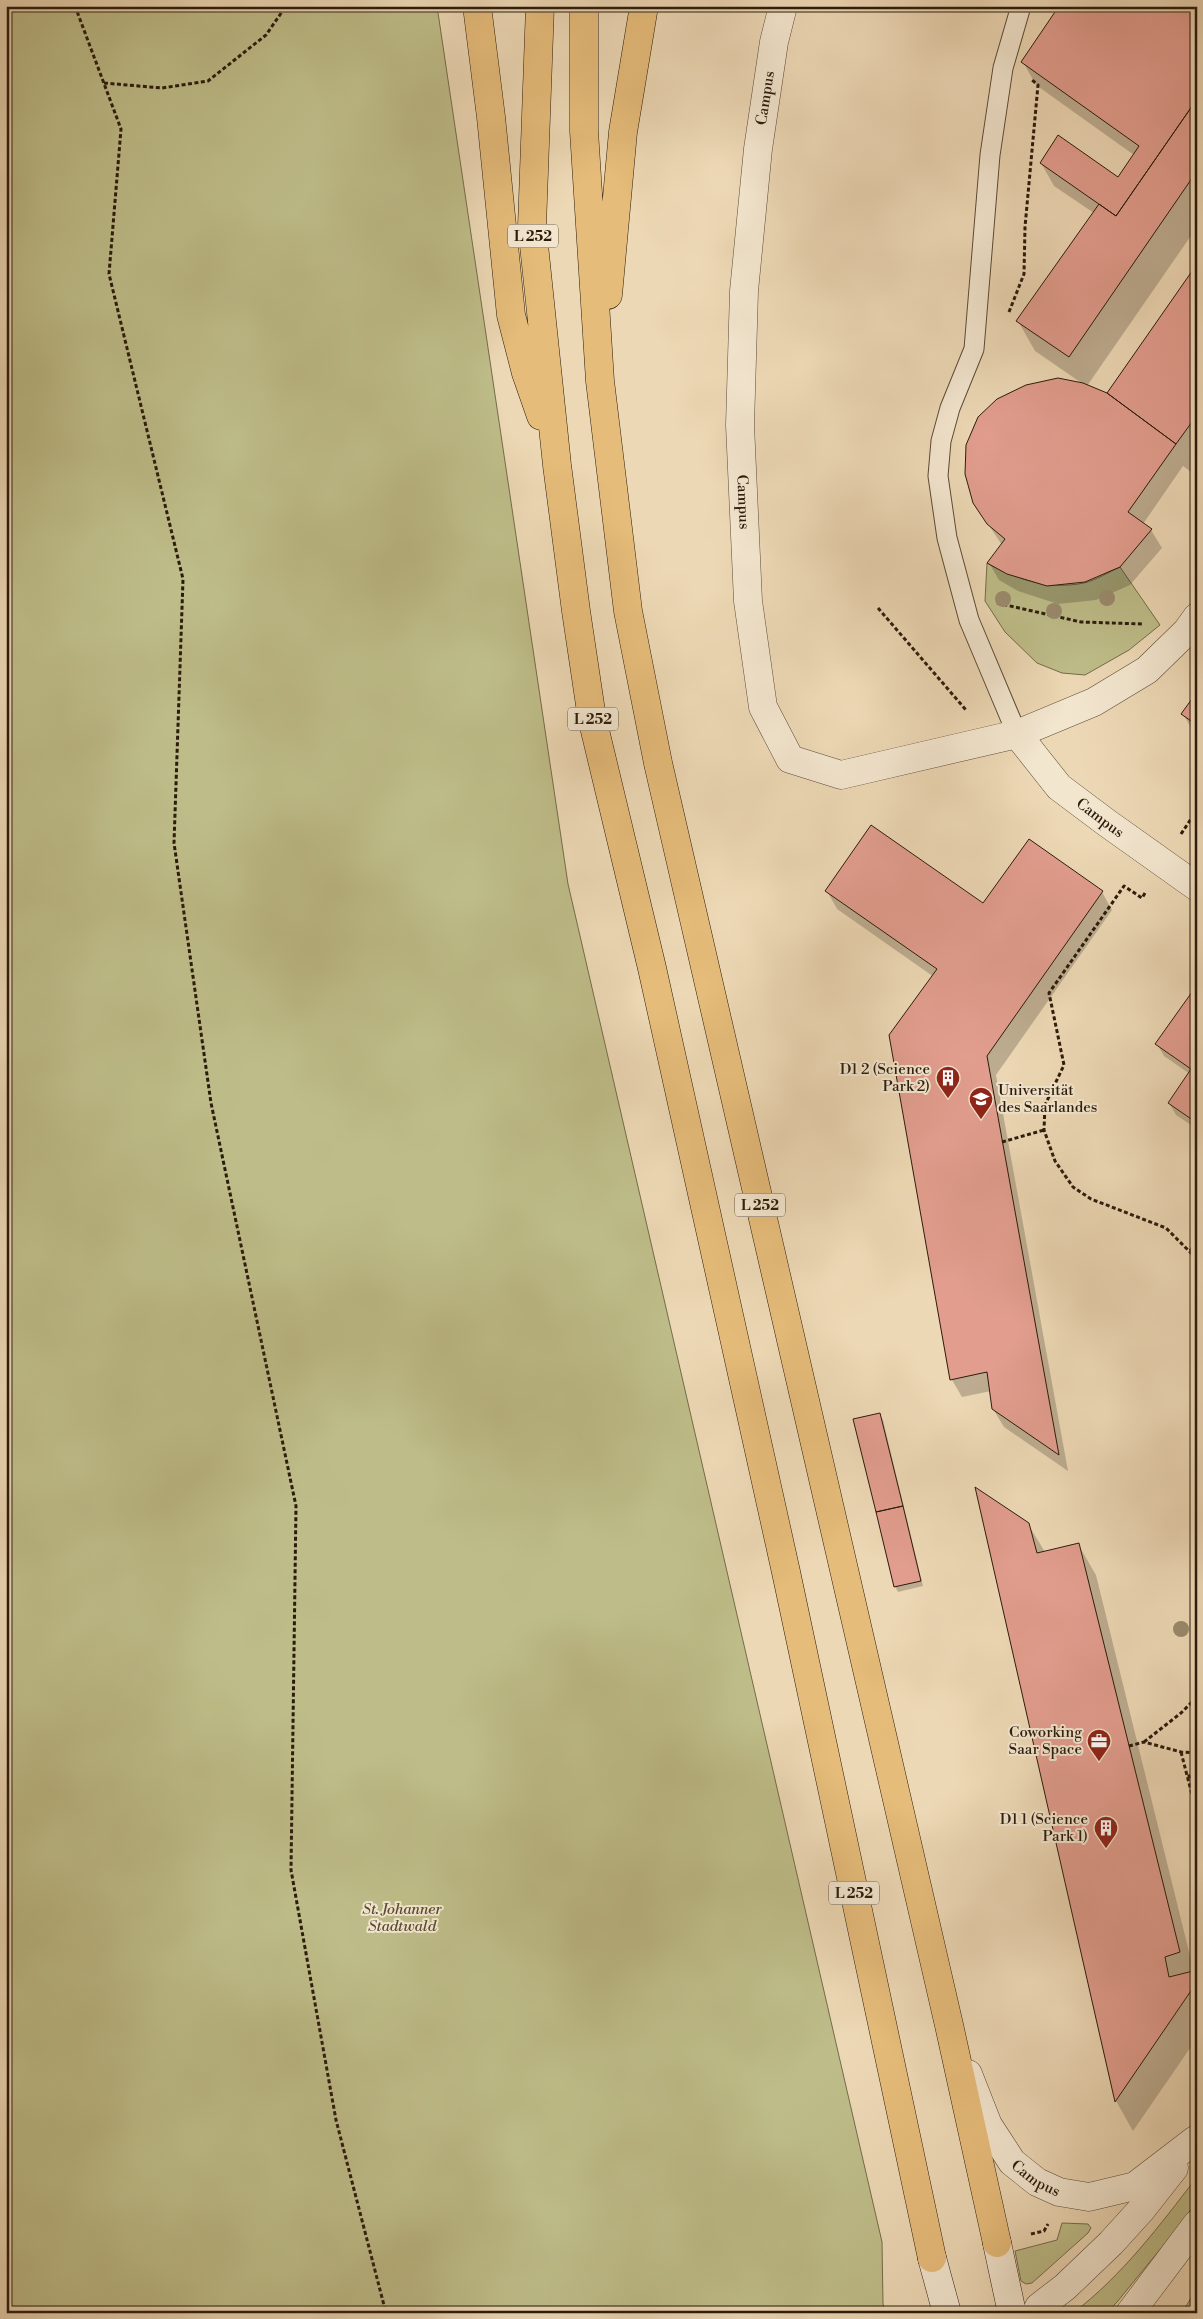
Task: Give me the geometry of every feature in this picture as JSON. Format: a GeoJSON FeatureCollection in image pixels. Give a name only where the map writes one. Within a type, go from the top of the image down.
{"type":"FeatureCollection","features":[{"type":"Feature","properties":{"kind":"highway"},"geometry":{"type":"LineString","coordinates":[[477,6],[491,117],[511,315],[526,373],[557,464]]}},
{"type":"Feature","properties":{"kind":"highway","name":"L 252"},"geometry":{"type":"LineString","coordinates":[[540,6],[532,226],[557,464],[592,718],[652,968],[786,1572],[932,2258]]}},
{"type":"Feature","properties":{"kind":"highway","name":"L 252"},"geometry":{"type":"LineString","coordinates":[[584,6],[584,131],[600,381],[628,612],[658,763],[949,2025],[997,2243]]}},
{"type":"Feature","properties":{"kind":"highway"},"geometry":{"type":"LineString","coordinates":[[600,381],[623,132],[644,6]]}},
{"type":"Feature","properties":{"kind":"street","name":"Campus"},"geometry":{"type":"LineString","coordinates":[[783,6],[774,42],[758,149],[744,291],[740,425],[748,601],[763,707],[790,759],[841,775],[990,738],[1017,734],[1094,702],[1147,670],[1187,631],[1197,617]]}},
{"type":"Feature","properties":{"kind":"street","name":"Campus"},"geometry":{"type":"LineString","coordinates":[[1017,734],[1059,786],[1114,829],[1197,887]]}},
{"type":"Feature","properties":{"kind":"street","name":"Campus"},"geometry":{"type":"LineString","coordinates":[[949,2025],[988,2125],[1012,2162],[1037,2182],[1059,2192],[1089,2196],[1134,2186],[1196,2139]]}},
{"type":"Feature","properties":{"kind":"street","name":"Campus"},"geometry":{"type":"LineString","coordinates":[[1036,2313],[1039,2307],[1065,2287],[1142,2210],[1196,2139]]}},
{"type":"Feature","properties":{"kind":"street"},"geometry":{"type":"LineString","coordinates":[[1130,2313],[1197,2224]]}},
{"type":"Feature","properties":{"kind":"street","name":"L 252"},"geometry":{"type":"LineString","coordinates":[[997,2243],[1012,2313]]}},
{"type":"Feature","properties":{"kind":"street","name":"L 252"},"geometry":{"type":"LineString","coordinates":[[932,2258],[947,2313]]}},
{"type":"Feature","properties":{"kind":"lane"},"geometry":{"type":"LineString","coordinates":[[1017,734],[969,620],[947,538],[938,476],[941,441],[950,408],[974,349],[990,155],[1003,68],[1020,6]]}},
{"type":"Feature","properties":{"kind":"path"},"geometry":{"type":"LineString","coordinates":[[75,6],[121,129],[109,274],[183,579],[174,843],[211,1103],[296,1506],[291,1870],[336,2120],[386,2313]]}},
{"type":"Feature","properties":{"kind":"path"},"geometry":{"type":"LineString","coordinates":[[104,84],[162,88],[208,81],[266,35],[286,6]]}},
{"type":"Feature","properties":{"kind":"path"},"geometry":{"type":"LineString","coordinates":[[1008,315],[1024,274],[1025,227],[1036,115],[1038,85],[1025,75]]}},
{"type":"Feature","properties":{"kind":"path"},"geometry":{"type":"LineString","coordinates":[[995,603],[1081,622],[1150,625]]}},
{"type":"Feature","properties":{"kind":"path"},"geometry":{"type":"LineString","coordinates":[[878,608],[990,738]]}},
{"type":"Feature","properties":{"kind":"path"},"geometry":{"type":"LineString","coordinates":[[1182,831],[1197,810]]}},
{"type":"Feature","properties":{"kind":"path"},"geometry":{"type":"LineString","coordinates":[[1146,891],[1142,898],[1124,886],[1048,992],[1064,1065],[1045,1105],[1044,1130],[1055,1162],[1074,1187],[1091,1199],[1166,1228],[1197,1259]]}},
{"type":"Feature","properties":{"kind":"path"},"geometry":{"type":"LineString","coordinates":[[1002,1142],[1044,1130]]}},
{"type":"Feature","properties":{"kind":"path"},"geometry":{"type":"LineString","coordinates":[[1190,1251],[1197,1242]]}},
{"type":"Feature","properties":{"kind":"path"},"geometry":{"type":"LineString","coordinates":[[1129,1746],[1144,1742],[1181,1713],[1197,1697]]}},
{"type":"Feature","properties":{"kind":"path"},"geometry":{"type":"LineString","coordinates":[[1144,1742],[1182,1752],[1197,1753]]}},
{"type":"Feature","properties":{"kind":"path"},"geometry":{"type":"LineString","coordinates":[[1182,1752],[1197,1814]]}},
{"type":"Feature","properties":{"kind":"path"},"geometry":{"type":"LineString","coordinates":[[1187,1775],[1197,1783]]}},
{"type":"Feature","properties":{"kind":"path"},"geometry":{"type":"LineString","coordinates":[[1028,2235],[1044,2231],[1050,2219]]}},
{"type":"Feature","properties":{"kind":"green space","name":"St. Johanner Stadtwald"},"geometry":{"type":"Polygon","coordinates":[[[6,6],[437,6],[568,884],[882,2242],[883,2304],[885,2313],[6,2313],[6,6]]]}},
{"type":"Feature","properties":{"kind":"green space"},"geometry":{"type":"Polygon","coordinates":[[[987,563],[1022,579],[1058,585],[1084,583],[1120,567],[1160,625],[1129,650],[1085,675],[1062,673],[1037,663],[1005,632],[985,601],[987,563]]]}},
{"type":"Feature","properties":{"kind":"green space"},"geometry":{"type":"Polygon","coordinates":[[[1197,2177],[1197,2201],[1176,2230],[1107,2313],[1073,2313],[1108,2283],[1140,2249],[1197,2177]]]}},
{"type":"Feature","properties":{"kind":"green space"},"geometry":{"type":"Polygon","coordinates":[[[1062,2223],[1088,2224],[1091,2228],[1088,2233],[1032,2283],[1026,2284],[1021,2281],[1015,2251],[1057,2240],[1062,2223]]]}},
{"type":"Feature","properties":{"kind":"green space"},"geometry":{"type":"Polygon","coordinates":[[[1197,2288],[1197,2306],[1191,2313],[1182,2313],[1197,2288]]]}},
{"type":"Feature","properties":{"kind":"building"},"geometry":{"type":"Polygon","coordinates":[[[1059,6],[1197,6],[1197,99],[1116,216],[1040,163],[1058,135],[1118,177],[1139,146],[1021,62],[1059,6]]]}},
{"type":"Feature","properties":{"kind":"building"},"geometry":{"type":"Polygon","coordinates":[[[1197,99],[1197,171],[1069,357],[1016,321],[1099,204],[1116,216],[1197,99]]]}},
{"type":"Feature","properties":{"kind":"building"},"geometry":{"type":"Polygon","coordinates":[[[1197,264],[1197,415],[1176,444],[1107,393],[1197,264]]]}},
{"type":"Feature","properties":{"kind":"building"},"geometry":{"type":"Polygon","coordinates":[[[1058,378],[1083,383],[1107,393],[1176,444],[1128,512],[1152,529],[1120,567],[1085,582],[1047,586],[1007,574],[987,563],[1005,539],[987,524],[973,503],[965,474],[966,445],[978,417],[997,399],[1026,385],[1058,378]]]}},
{"type":"Feature","properties":{"kind":"building"},"geometry":{"type":"Polygon","coordinates":[[[1197,692],[1197,725],[1181,714],[1197,692]]]}},
{"type":"Feature","properties":{"kind":"building","name":"D1 2 (Science Park 2)"},"geometry":{"type":"Polygon","coordinates":[[[871,825],[983,903],[1029,839],[1103,891],[987,1056],[1059,1455],[992,1409],[987,1372],[950,1380],[889,1035],[937,969],[825,891],[871,825]]]}},
{"type":"Feature","properties":{"kind":"building"},"geometry":{"type":"Polygon","coordinates":[[[1197,985],[1197,1123],[1168,1103],[1191,1069],[1155,1044],[1197,985]]]}},
{"type":"Feature","properties":{"kind":"building"},"geometry":{"type":"Polygon","coordinates":[[[880,1413],[903,1506],[876,1512],[853,1419],[880,1413]]]}},
{"type":"Feature","properties":{"kind":"building","name":"D1 1 (Science Park 1)"},"geometry":{"type":"Polygon","coordinates":[[[975,1487],[1029,1523],[1037,1553],[1079,1543],[1180,1952],[1165,1957],[1169,1977],[1197,1970],[1197,1982],[1115,2102],[975,1487]]]}},
{"type":"Feature","properties":{"kind":"building"},"geometry":{"type":"Polygon","coordinates":[[[903,1506],[921,1581],[894,1587],[876,1512],[903,1506]]]}},
{"type":"Feature","properties":{"kind":"place","name":"D1 2 (Science Park 2)"},"geometry":{"type":"Point","coordinates":[948,1099]}},
{"type":"Feature","properties":{"kind":"place","name":"Universität des Saarlandes"},"geometry":{"type":"Point","coordinates":[981,1120]}},
{"type":"Feature","properties":{"kind":"place","name":"Coworking Saar Space"},"geometry":{"type":"Point","coordinates":[1099,1762]}},
{"type":"Feature","properties":{"kind":"place","name":"D1 1 (Science Park 1)"},"geometry":{"type":"Point","coordinates":[1106,1849]}}]}
